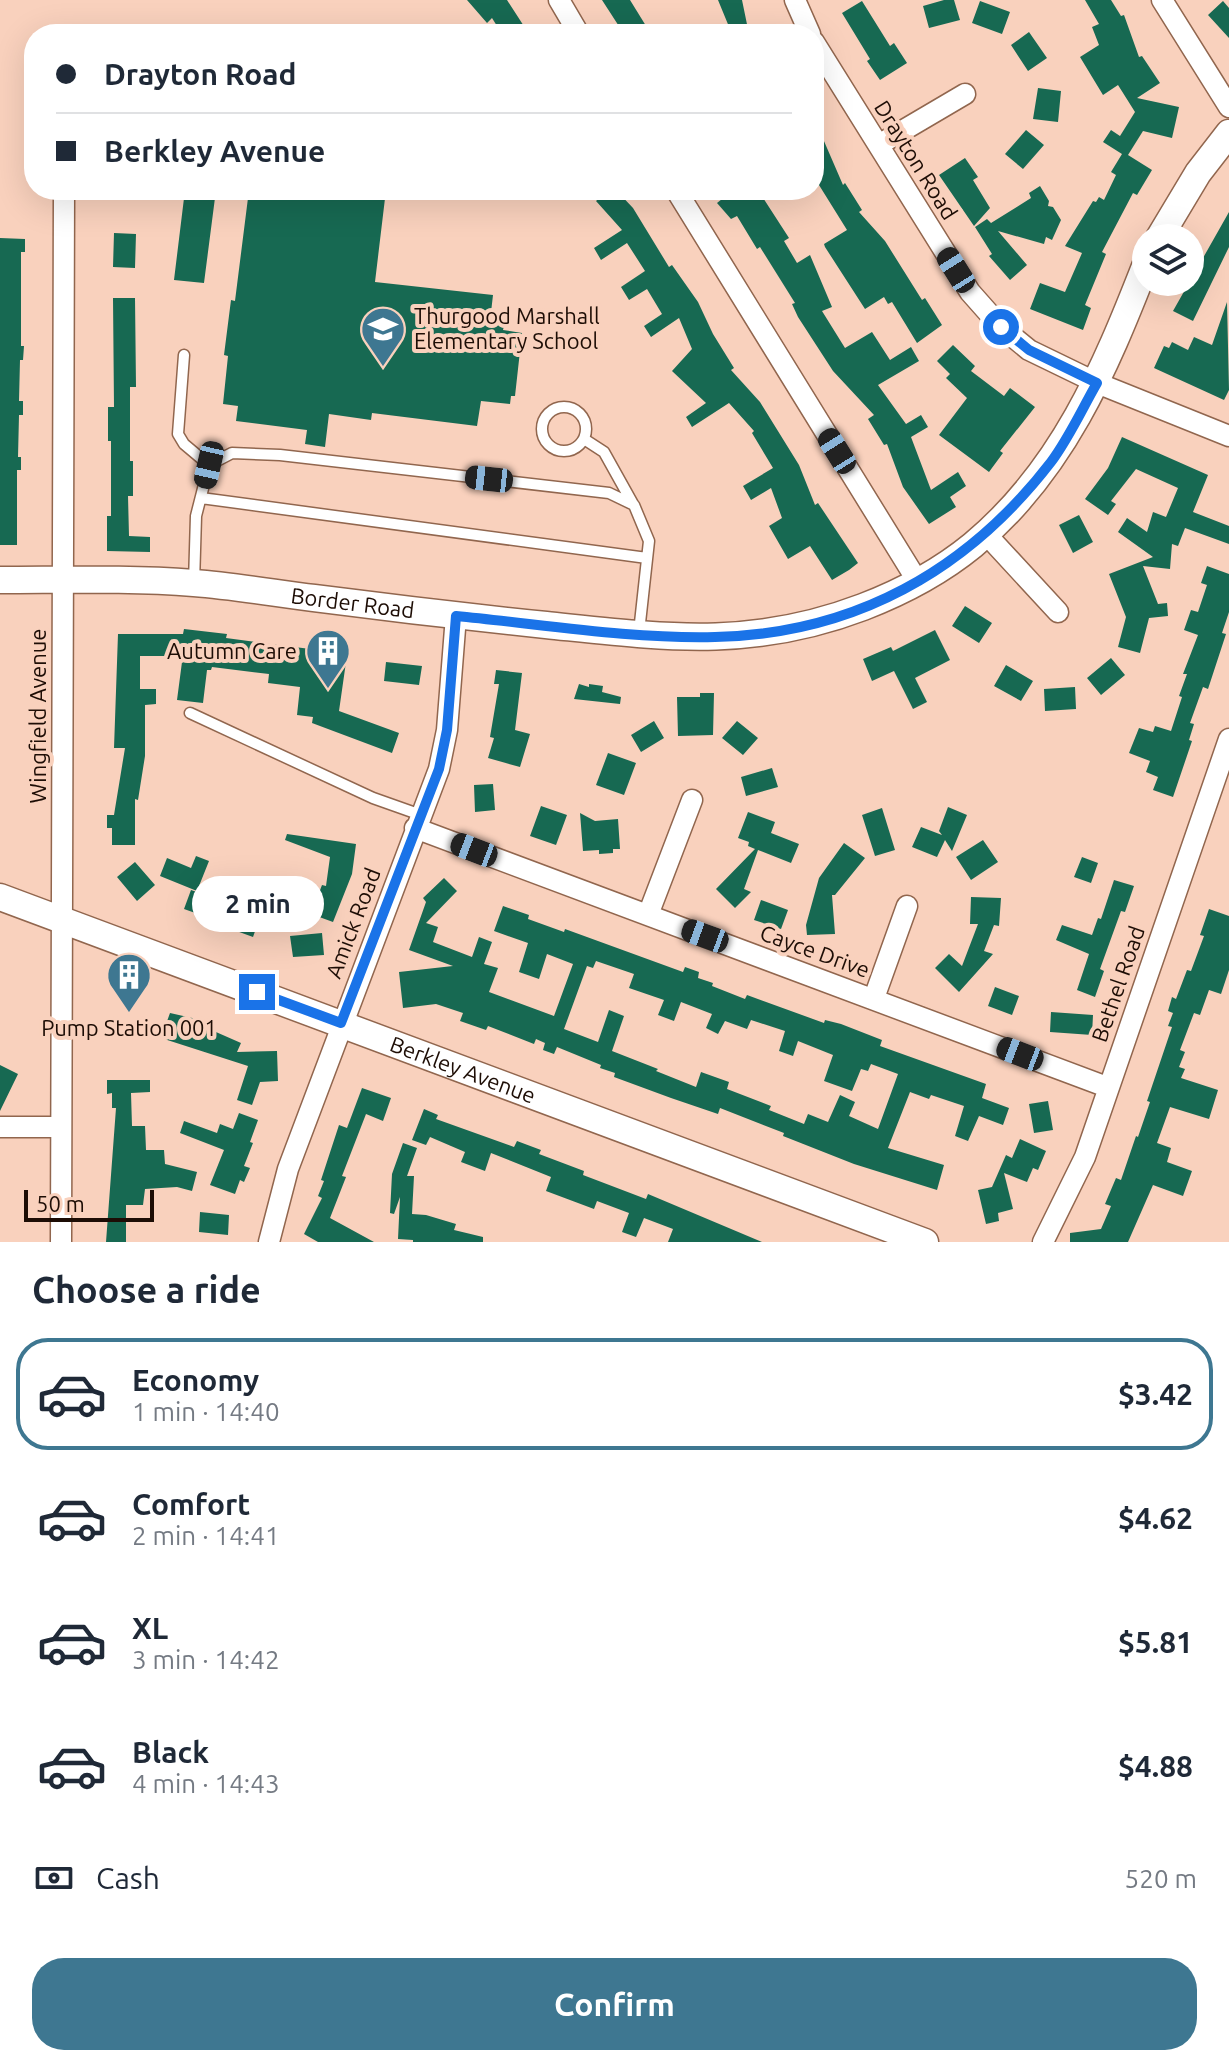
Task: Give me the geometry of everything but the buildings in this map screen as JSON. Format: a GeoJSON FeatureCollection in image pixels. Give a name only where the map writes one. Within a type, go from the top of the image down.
{"type":"FeatureCollection","features":[{"type":"Feature","properties":{"kind":"street"},"geometry":{"type":"LineString","coordinates":[[559,0],[573,24]]}},
{"type":"Feature","properties":{"kind":"street"},"geometry":{"type":"LineString","coordinates":[[795,0],[806,24]]}},
{"type":"Feature","properties":{"kind":"street"},"geometry":{"type":"LineString","coordinates":[[1162,0],[1229,107]]}},
{"type":"Feature","properties":{"kind":"street","name":"Drayton Road"},"geometry":{"type":"LineString","coordinates":[[824,57],[970,292],[1001,327],[1029,350],[1097,383],[1229,436]]}},
{"type":"Feature","properties":{"kind":"street"},"geometry":{"type":"LineString","coordinates":[[880,144],[965,94]]}},
{"type":"Feature","properties":{"kind":"street"},"geometry":{"type":"LineString","coordinates":[[1167,224],[1198,173],[1229,133]]}},
{"type":"Feature","properties":{"kind":"street","name":"Wingfield Avenue"},"geometry":{"type":"LineString","coordinates":[[61,1242],[64,200]]}},
{"type":"Feature","properties":{"kind":"street"},"geometry":{"type":"LineString","coordinates":[[682,200],[918,582]]}},
{"type":"Feature","properties":{"kind":"street","name":"Border Road"},"geometry":{"type":"LineString","coordinates":[[0,580],[194,583],[456,616],[639,634],[714,637],[773,633],[833,618],[879,601],[941,569],[986,534],[1018,501],[1053,459],[1097,383],[1133,296]]}},
{"type":"Feature","properties":{"kind":"street"},"geometry":{"type":"LineString","coordinates":[[986,534],[1058,612]]}},
{"type":"Feature","properties":{"kind":"street","name":"Amick Road"},"geometry":{"type":"LineString","coordinates":[[269,1242],[288,1169],[444,749],[456,616]]}},
{"type":"Feature","properties":{"kind":"street","name":"Bethel Road"},"geometry":{"type":"LineString","coordinates":[[1043,1242],[1085,1157],[1229,739]]}},
{"type":"Feature","properties":{"kind":"street"},"geometry":{"type":"LineString","coordinates":[[648,915],[692,800]]}},
{"type":"Feature","properties":{"kind":"street","name":"Cayce Drive"},"geometry":{"type":"LineString","coordinates":[[418,822],[648,915],[1107,1087]]}},
{"type":"Feature","properties":{"kind":"street","name":"Berkley Avenue"},"geometry":{"type":"LineString","coordinates":[[0,897],[925,1242]]}},
{"type":"Feature","properties":{"kind":"street"},"geometry":{"type":"LineString","coordinates":[[874,998],[907,906]]}},
{"type":"Feature","properties":{"kind":"street"},"geometry":{"type":"LineString","coordinates":[[0,1127],[61,1127]]}},
{"type":"Feature","properties":{"kind":"lane"},"geometry":{"type":"LineString","coordinates":[[184,355],[178,434],[184,444],[209,465]]}},
{"type":"Feature","properties":{"kind":"lane"},"geometry":{"type":"LineString","coordinates":[[556,408],[574,409],[585,422],[584,439],[571,451],[554,450],[542,437],[543,419],[556,408]]}},
{"type":"Feature","properties":{"kind":"lane"},"geometry":{"type":"LineString","coordinates":[[584,439],[604,452],[634,505],[649,541],[639,634]]}},
{"type":"Feature","properties":{"kind":"lane"},"geometry":{"type":"LineString","coordinates":[[194,583],[196,516],[209,465],[232,453],[280,455],[609,493],[634,505]]}},
{"type":"Feature","properties":{"kind":"lane"},"geometry":{"type":"LineString","coordinates":[[201,498],[647,558]]}},
{"type":"Feature","properties":{"kind":"lane"},"geometry":{"type":"LineString","coordinates":[[190,713],[418,822]]}},
{"type":"Feature","properties":{"kind":"place","name":"Thurgood Marshall Elementary School"},"geometry":{"type":"Point","coordinates":[383,368]}},
{"type":"Feature","properties":{"kind":"place","name":"Autumn Care"},"geometry":{"type":"Point","coordinates":[328,690]}},
{"type":"Feature","properties":{"kind":"place","name":"Pump Station 001"},"geometry":{"type":"Point","coordinates":[129,1014]}},
{"type":"Feature","properties":{"kind":"route"},"geometry":{"type":"LineString","coordinates":[[257,992],[341,1023],[439,769],[447,730],[456,616],[651,636],[742,636],[773,633],[833,618],[918,582],[972,546],[1008,513],[1053,459],[1097,383],[1029,350],[1001,327]]}}]}
